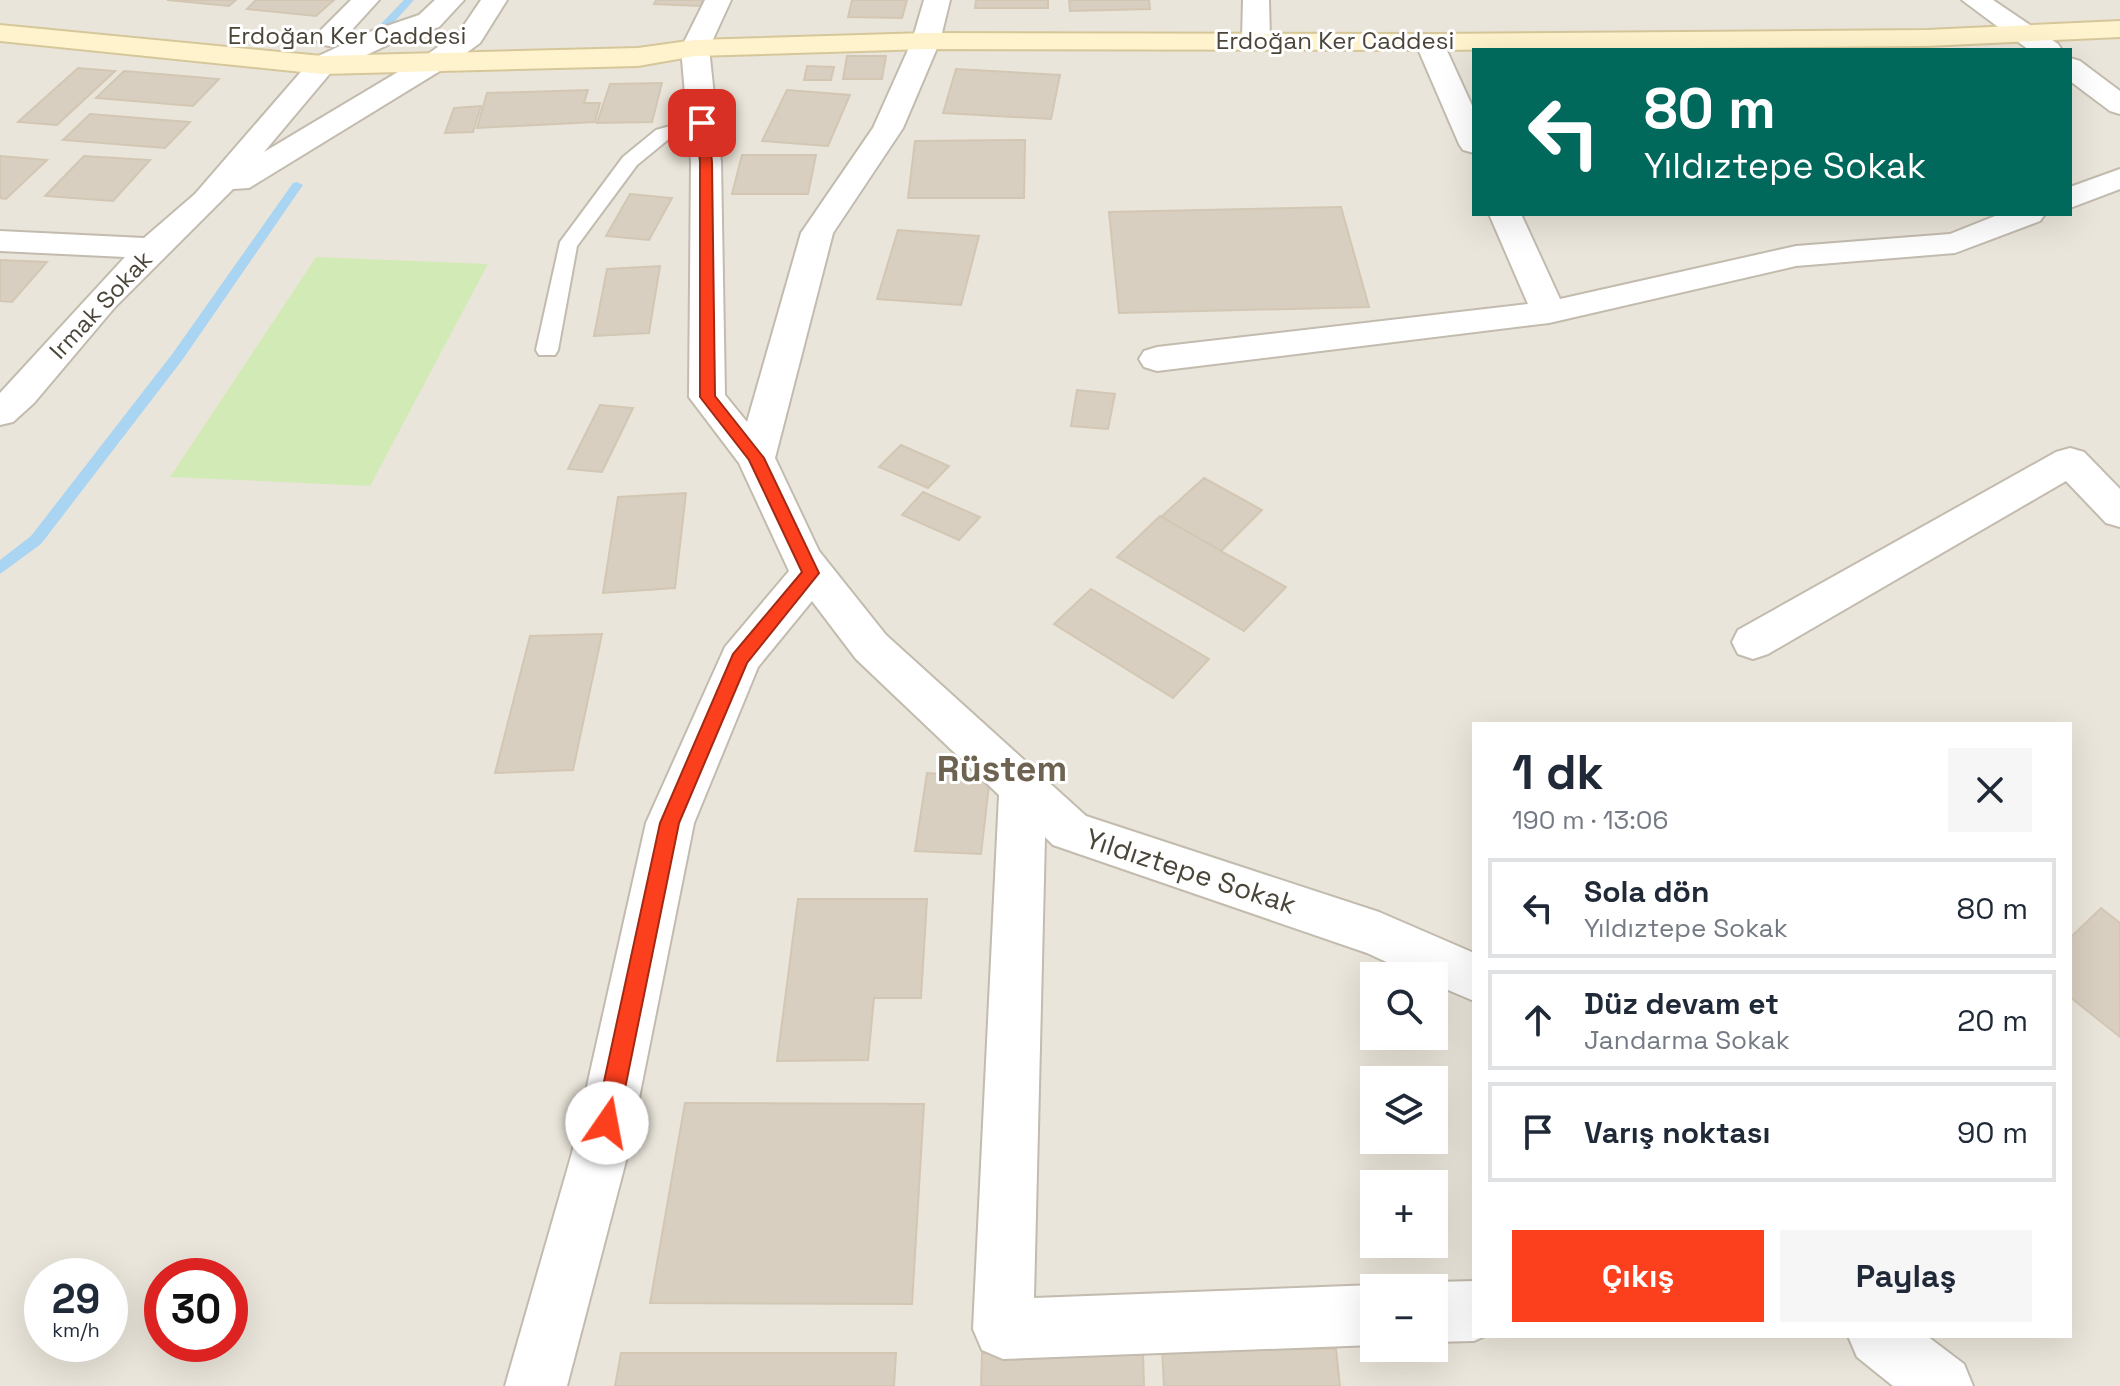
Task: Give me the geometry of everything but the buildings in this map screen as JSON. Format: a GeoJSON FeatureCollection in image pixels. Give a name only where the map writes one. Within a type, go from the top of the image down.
{"type":"FeatureCollection","features":[{"type":"Feature","properties":{"kind":"main road","name":"Erdoğan Ker Caddesi"},"geometry":{"type":"LineString","coordinates":[[0,13],[214,36],[326,52]]}},
{"type":"Feature","properties":{"kind":"main road","name":"Erdoğan Ker Caddesi"},"geometry":{"type":"LineString","coordinates":[[0,33],[438,60],[638,57],[695,48],[926,41],[1256,39],[1429,42],[1927,38],[2120,29]]}},
{"type":"Feature","properties":{"kind":"main road","name":"Erdoğan Ker Caddesi"},"geometry":{"type":"LineString","coordinates":[[382,37],[635,35],[695,48]]}},
{"type":"Feature","properties":{"kind":"street"},"geometry":{"type":"LineString","coordinates":[[206,201],[366,0]]}},
{"type":"Feature","properties":{"kind":"street"},"geometry":{"type":"LineString","coordinates":[[326,52],[429,21],[451,0]]}},
{"type":"Feature","properties":{"kind":"street"},"geometry":{"type":"LineString","coordinates":[[206,201],[438,60],[470,37],[494,0]]}},
{"type":"Feature","properties":{"kind":"street"},"geometry":{"type":"LineString","coordinates":[[695,48],[718,0]]}},
{"type":"Feature","properties":{"kind":"street"},"geometry":{"type":"LineString","coordinates":[[756,458],[817,233],[888,128],[926,41],[937,0]]}},
{"type":"Feature","properties":{"kind":"street"},"geometry":{"type":"LineString","coordinates":[[1256,0],[1256,39]]}},
{"type":"Feature","properties":{"kind":"street"},"geometry":{"type":"LineString","coordinates":[[1975,0],[2045,48]]}},
{"type":"Feature","properties":{"kind":"street"},"geometry":{"type":"LineString","coordinates":[[1429,42],[1472,139]]}},
{"type":"Feature","properties":{"kind":"street","name":"Yıldıztepe Sokak"},"geometry":{"type":"LineString","coordinates":[[695,48],[706,162],[707,397],[756,458],[811,573],[871,647],[1070,831],[1379,935],[1472,976]]}},
{"type":"Feature","properties":{"kind":"street"},"geometry":{"type":"LineString","coordinates":[[2072,69],[2120,105]]}},
{"type":"Feature","properties":{"kind":"street"},"geometry":{"type":"LineString","coordinates":[[2072,197],[2120,178]]}},
{"type":"Feature","properties":{"kind":"street","name":"Irmak Sokak"},"geometry":{"type":"LineString","coordinates":[[0,413],[152,248],[206,201]]}},
{"type":"Feature","properties":{"kind":"street"},"geometry":{"type":"LineString","coordinates":[[1506,216],[1549,312]]}},
{"type":"Feature","properties":{"kind":"street"},"geometry":{"type":"LineString","coordinates":[[1157,359],[1549,312],[1796,256],[1955,243],[2024,216]]}},
{"type":"Feature","properties":{"kind":"street"},"geometry":{"type":"LineString","coordinates":[[0,241],[152,248]]}},
{"type":"Feature","properties":{"kind":"street"},"geometry":{"type":"LineString","coordinates":[[1753,642],[2070,461],[2120,513]]}},
{"type":"Feature","properties":{"kind":"street"},"geometry":{"type":"LineString","coordinates":[[536,1386],[600,1153],[670,823],[740,659],[811,573]]}},
{"type":"Feature","properties":{"kind":"street"},"geometry":{"type":"LineString","coordinates":[[1023,785],[1003,1329],[1360,1316]]}},
{"type":"Feature","properties":{"kind":"street"},"geometry":{"type":"LineString","coordinates":[[1448,1312],[1472,1311]]}},
{"type":"Feature","properties":{"kind":"lane"},"geometry":{"type":"LineString","coordinates":[[547,350],[567,246],[630,161],[663,134],[702,123]]}},
{"type":"Feature","properties":{"kind":"shaded area"},"geometry":{"type":"Polygon","coordinates":[[[0,0],[2120,0],[2120,1386],[0,1386],[0,0]]]}},
{"type":"Feature","properties":{"kind":"green space"},"geometry":{"type":"Polygon","coordinates":[[[316,257],[488,264],[370,486],[170,477],[316,257]]]}},
{"type":"Feature","properties":{"kind":"waterway"},"geometry":{"type":"LineString","coordinates":[[382,29],[409,0]]}},
{"type":"Feature","properties":{"kind":"waterway"},"geometry":{"type":"LineString","coordinates":[[0,568],[36,540],[178,356],[297,185]]}},
{"type":"Feature","properties":{"kind":"district","name":"Rüstem"},"geometry":{"type":"Point","coordinates":[1002,768]}},
{"type":"Feature","properties":{"kind":"route"},"geometry":{"type":"LineString","coordinates":[[607,1123],[670,823],[740,659],[811,573],[756,458],[707,397],[706,162],[702,123]]}}]}
